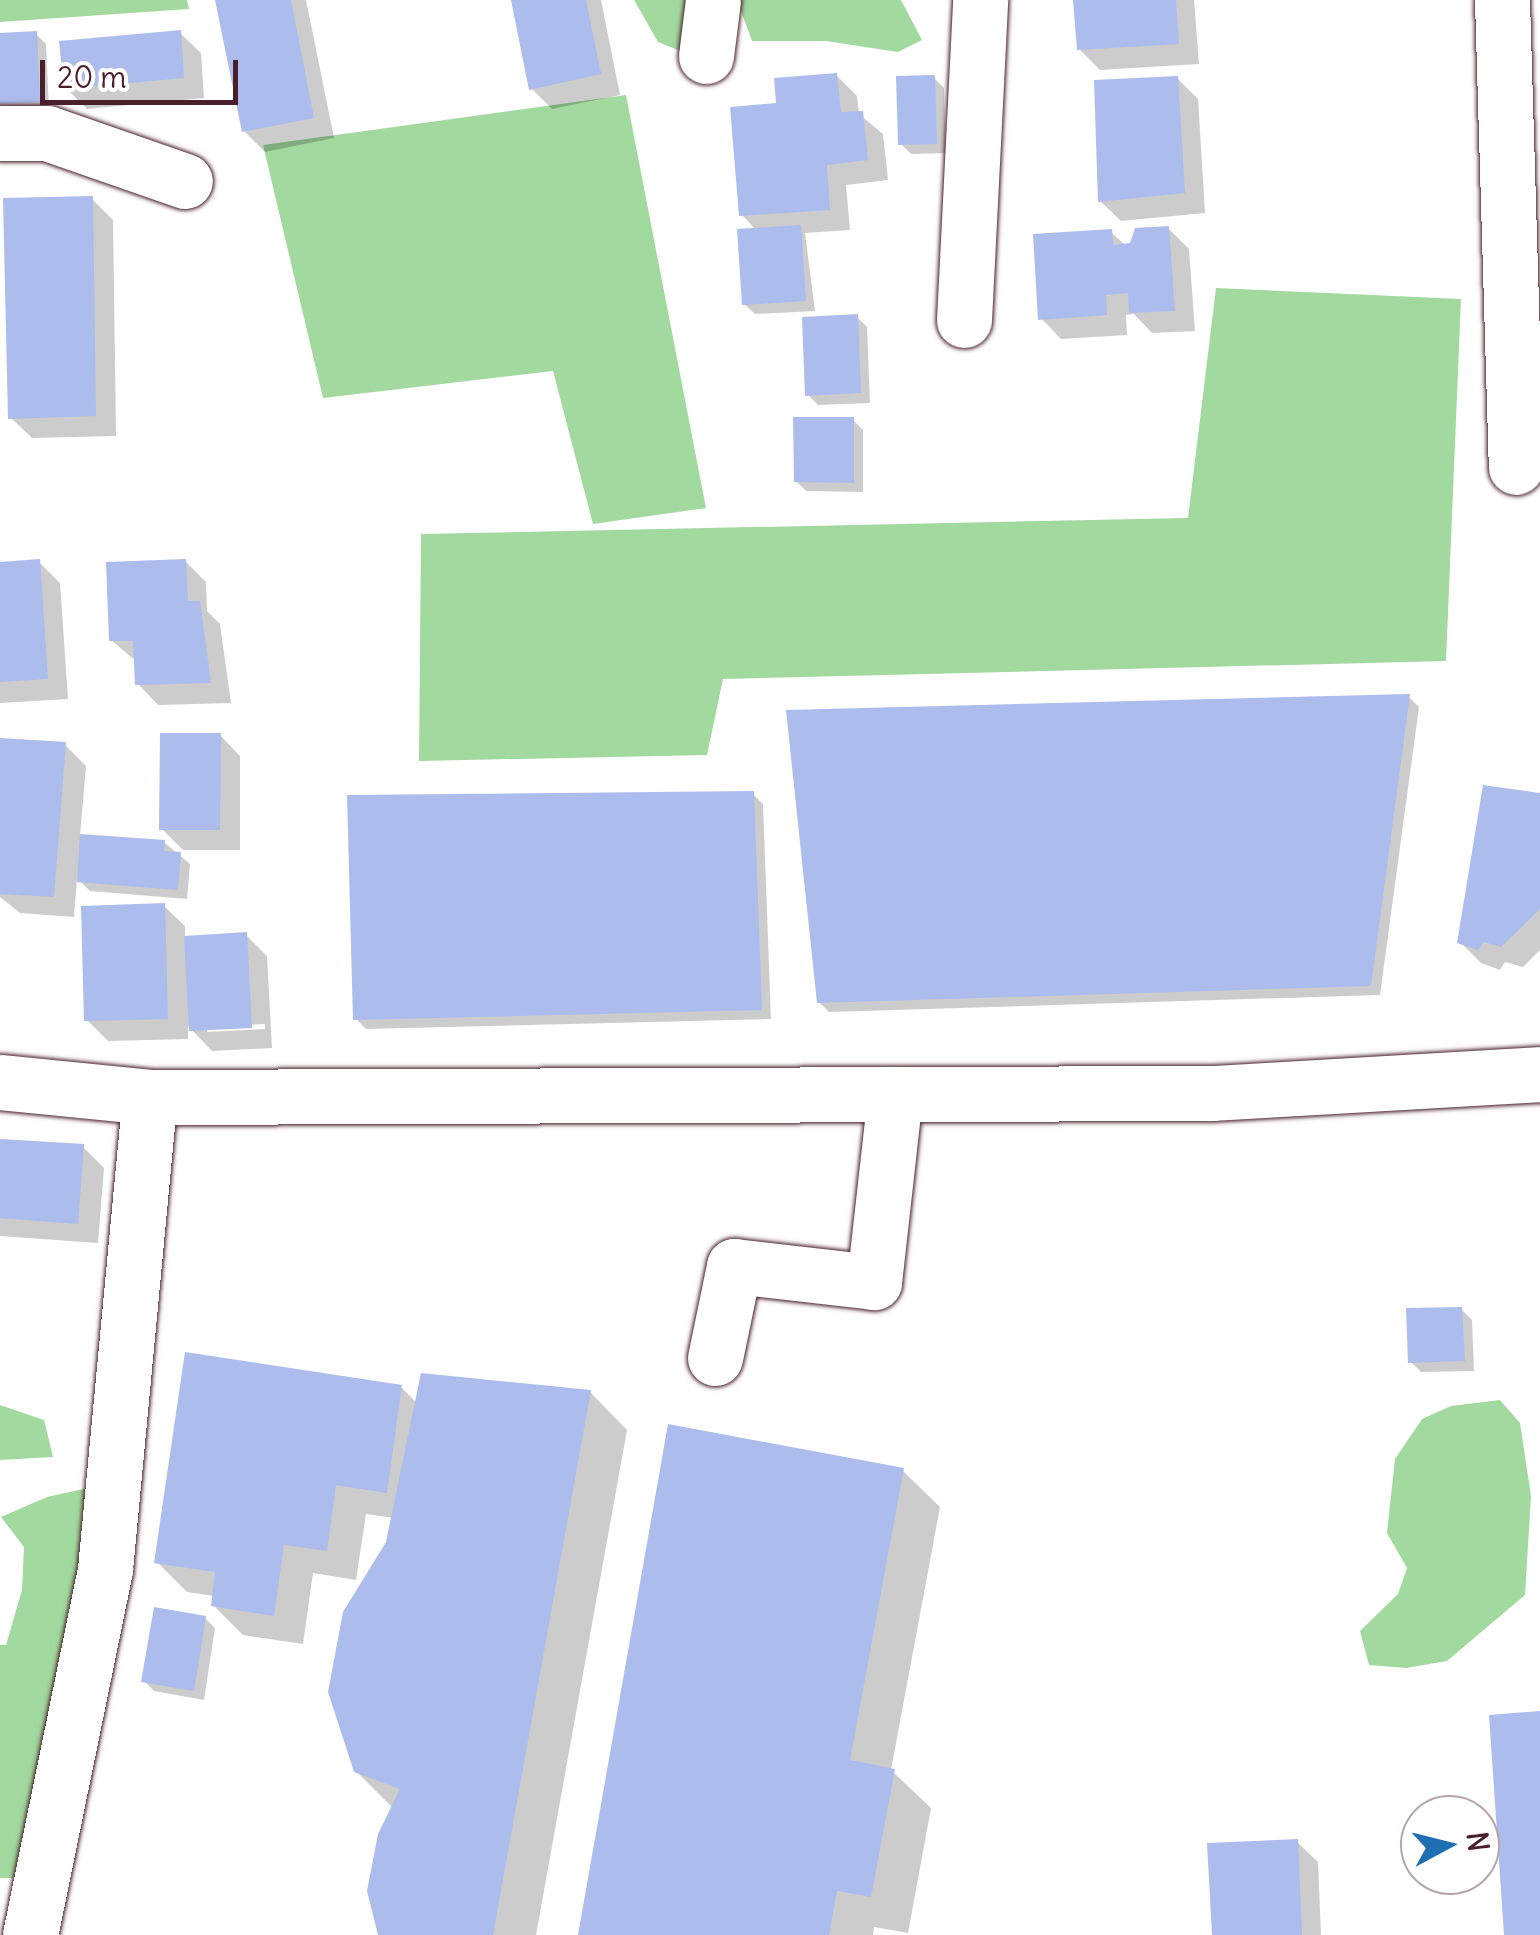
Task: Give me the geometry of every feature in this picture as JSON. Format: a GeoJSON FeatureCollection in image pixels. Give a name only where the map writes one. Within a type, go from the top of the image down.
{"type":"FeatureCollection","features":[{"type":"Feature","properties":{"kind":"street"},"geometry":{"type":"LineString","coordinates":[[706,56],[713,0]]}},
{"type":"Feature","properties":{"kind":"street"},"geometry":{"type":"LineString","coordinates":[[964,320],[980,0]]}},
{"type":"Feature","properties":{"kind":"street"},"geometry":{"type":"LineString","coordinates":[[1502,0],[1516,468]]}},
{"type":"Feature","properties":{"kind":"street"},"geometry":{"type":"LineString","coordinates":[[0,133],[48,133],[185,181]]}},
{"type":"Feature","properties":{"kind":"street"},"geometry":{"type":"LineString","coordinates":[[0,1082],[150,1097],[1212,1093],[1535,1061]]}},
{"type":"Feature","properties":{"kind":"street"},"geometry":{"type":"LineString","coordinates":[[716,1358],[734,1266],[874,1282],[895,1094]]}},
{"type":"Feature","properties":{"kind":"street"},"geometry":{"type":"LineString","coordinates":[[30,1935],[105,1568],[150,1097]]}},
{"type":"Feature","properties":{"kind":"green space"},"geometry":{"type":"Polygon","coordinates":[[[0,0],[187,0],[189,9],[0,22],[0,0]]]}},
{"type":"Feature","properties":{"kind":"green space"},"geometry":{"type":"Polygon","coordinates":[[[634,0],[718,0],[688,54],[658,42],[634,0]]]}},
{"type":"Feature","properties":{"kind":"green space"},"geometry":{"type":"Polygon","coordinates":[[[737,0],[901,0],[922,40],[898,52],[826,41],[752,41],[737,0]]]}},
{"type":"Feature","properties":{"kind":"green space"},"geometry":{"type":"Polygon","coordinates":[[[626,95],[706,508],[593,524],[553,371],[323,398],[263,145],[626,95]]]}},
{"type":"Feature","properties":{"kind":"green space"},"geometry":{"type":"Polygon","coordinates":[[[1216,288],[1461,299],[1446,661],[723,679],[707,755],[419,761],[421,534],[1188,518],[1216,288]]]}},
{"type":"Feature","properties":{"kind":"green space"},"geometry":{"type":"Polygon","coordinates":[[[1500,1400],[1520,1423],[1531,1496],[1525,1595],[1447,1661],[1406,1668],[1369,1665],[1360,1631],[1398,1594],[1407,1568],[1387,1533],[1395,1459],[1422,1419],[1451,1406],[1500,1400]]]}},
{"type":"Feature","properties":{"kind":"green space"},"geometry":{"type":"Polygon","coordinates":[[[0,1405],[44,1420],[53,1457],[0,1460],[0,1405]]]}},
{"type":"Feature","properties":{"kind":"green space"},"geometry":{"type":"Polygon","coordinates":[[[97,1486],[24,1878],[0,1878],[0,1645],[6,1645],[22,1590],[24,1547],[1,1517],[47,1497],[97,1486]]]}},
{"type":"Feature","properties":{"kind":"building"},"geometry":{"type":"Polygon","coordinates":[[[215,0],[291,0],[314,118],[242,132],[215,0]]]}},
{"type":"Feature","properties":{"kind":"building"},"geometry":{"type":"Polygon","coordinates":[[[511,0],[586,0],[601,74],[529,90],[511,0]]]}},
{"type":"Feature","properties":{"kind":"building"},"geometry":{"type":"Polygon","coordinates":[[[1073,0],[1176,0],[1179,44],[1077,50],[1073,0]]]}},
{"type":"Feature","properties":{"kind":"building"},"geometry":{"type":"Polygon","coordinates":[[[181,30],[184,78],[64,89],[59,41],[181,30]]]}},
{"type":"Feature","properties":{"kind":"building"},"geometry":{"type":"Polygon","coordinates":[[[37,31],[40,102],[0,104],[0,33],[37,31]]]}},
{"type":"Feature","properties":{"kind":"building"},"geometry":{"type":"Polygon","coordinates":[[[837,73],[841,112],[863,111],[868,160],[827,165],[830,210],[739,216],[730,107],[776,103],[774,78],[837,73]]]}},
{"type":"Feature","properties":{"kind":"building"},"geometry":{"type":"Polygon","coordinates":[[[935,75],[937,144],[898,145],[896,76],[935,75]]]}},
{"type":"Feature","properties":{"kind":"building"},"geometry":{"type":"Polygon","coordinates":[[[1178,76],[1185,193],[1098,202],[1094,80],[1178,76]]]}},
{"type":"Feature","properties":{"kind":"building"},"geometry":{"type":"Polygon","coordinates":[[[93,196],[96,416],[8,419],[3,198],[93,196]]]}},
{"type":"Feature","properties":{"kind":"building"},"geometry":{"type":"Polygon","coordinates":[[[801,225],[806,301],[742,305],[737,229],[801,225]]]}},
{"type":"Feature","properties":{"kind":"building"},"geometry":{"type":"Polygon","coordinates":[[[1169,226],[1175,311],[1129,313],[1128,293],[1106,295],[1107,315],[1038,320],[1033,234],[1112,229],[1113,245],[1130,243],[1135,228],[1169,226]]]}},
{"type":"Feature","properties":{"kind":"building"},"geometry":{"type":"Polygon","coordinates":[[[858,314],[861,393],[805,396],[802,317],[858,314]]]}},
{"type":"Feature","properties":{"kind":"building"},"geometry":{"type":"Polygon","coordinates":[[[793,417],[854,417],[854,483],[794,482],[793,417]]]}},
{"type":"Feature","properties":{"kind":"building"},"geometry":{"type":"Polygon","coordinates":[[[40,559],[48,679],[0,682],[0,562],[40,559]]]}},
{"type":"Feature","properties":{"kind":"building"},"geometry":{"type":"Polygon","coordinates":[[[186,559],[188,601],[200,601],[211,683],[135,685],[133,641],[109,641],[106,562],[186,559]]]}},
{"type":"Feature","properties":{"kind":"building"},"geometry":{"type":"Polygon","coordinates":[[[1410,694],[1371,986],[817,1003],[786,710],[1410,694]]]}},
{"type":"Feature","properties":{"kind":"building"},"geometry":{"type":"Polygon","coordinates":[[[160,733],[221,733],[220,830],[159,830],[160,733]]]}},
{"type":"Feature","properties":{"kind":"building"},"geometry":{"type":"Polygon","coordinates":[[[0,738],[66,742],[54,897],[0,894],[0,738]]]}},
{"type":"Feature","properties":{"kind":"building"},"geometry":{"type":"Polygon","coordinates":[[[1483,785],[1540,793],[1540,909],[1501,947],[1484,942],[1478,950],[1457,943],[1483,785]]]}},
{"type":"Feature","properties":{"kind":"building"},"geometry":{"type":"Polygon","coordinates":[[[754,791],[762,1010],[353,1020],[347,795],[754,791]]]}},
{"type":"Feature","properties":{"kind":"building"},"geometry":{"type":"Polygon","coordinates":[[[80,834],[165,840],[164,851],[181,852],[178,890],[77,882],[80,834]]]}},
{"type":"Feature","properties":{"kind":"building"},"geometry":{"type":"Polygon","coordinates":[[[165,903],[168,1019],[84,1021],[81,906],[165,903]]]}},
{"type":"Feature","properties":{"kind":"building"},"geometry":{"type":"Polygon","coordinates":[[[247,932],[252,1028],[189,1031],[184,936],[247,932]]]}},
{"type":"Feature","properties":{"kind":"building"},"geometry":{"type":"Polygon","coordinates":[[[0,1139],[84,1144],[78,1224],[0,1218],[0,1139]]]}},
{"type":"Feature","properties":{"kind":"building"},"geometry":{"type":"Polygon","coordinates":[[[1462,1307],[1465,1361],[1408,1363],[1406,1308],[1462,1307]]]}},
{"type":"Feature","properties":{"kind":"building"},"geometry":{"type":"Polygon","coordinates":[[[185,1352],[402,1385],[387,1493],[336,1485],[327,1551],[284,1545],[274,1616],[211,1606],[215,1572],[154,1563],[185,1352]]]}},
{"type":"Feature","properties":{"kind":"building"},"geometry":{"type":"Polygon","coordinates":[[[421,1373],[591,1390],[493,1935],[378,1935],[367,1891],[378,1834],[400,1789],[354,1772],[328,1692],[343,1612],[386,1542],[421,1373]]]}},
{"type":"Feature","properties":{"kind":"building"},"geometry":{"type":"Polygon","coordinates":[[[668,1424],[904,1468],[850,1760],[895,1769],[871,1897],[837,1891],[829,1935],[578,1935],[668,1424]]]}},
{"type":"Feature","properties":{"kind":"building"},"geometry":{"type":"Polygon","coordinates":[[[154,1607],[206,1616],[194,1691],[141,1682],[154,1607]]]}},
{"type":"Feature","properties":{"kind":"building"},"geometry":{"type":"Polygon","coordinates":[[[1540,1711],[1540,1935],[1504,1935],[1500,1795],[1494,1795],[1489,1715],[1540,1711]]]}},
{"type":"Feature","properties":{"kind":"building"},"geometry":{"type":"Polygon","coordinates":[[[1298,1839],[1302,1935],[1212,1935],[1207,1843],[1298,1839]]]}}]}
